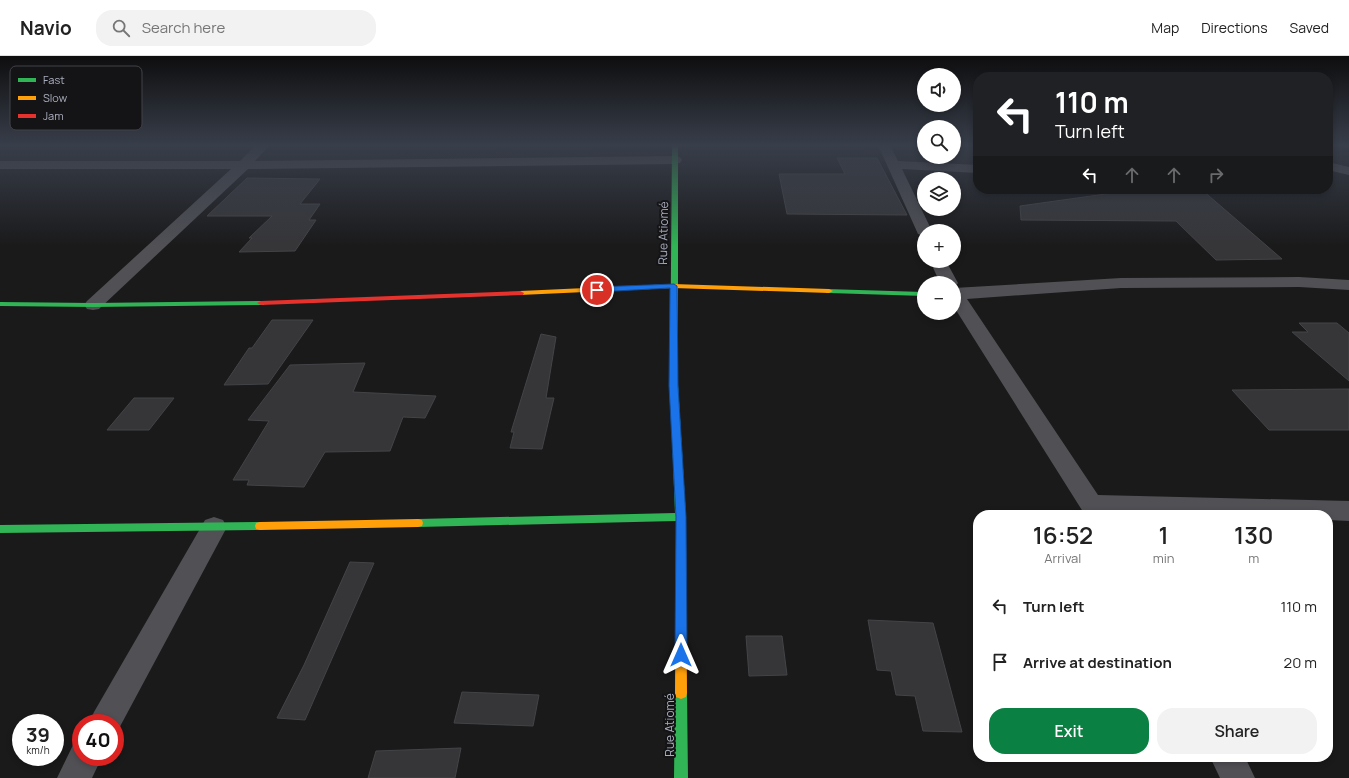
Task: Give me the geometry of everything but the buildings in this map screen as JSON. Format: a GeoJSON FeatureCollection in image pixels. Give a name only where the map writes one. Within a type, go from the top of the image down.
{"type":"FeatureCollection","features":[{"type":"Feature","properties":{"kind":"street"},"geometry":{"type":"LineString","coordinates":[[93,305],[229,179]]}},
{"type":"Feature","properties":{"kind":"street","name":"Rue Atiomé"},"geometry":{"type":"LineString","coordinates":[[675,179],[674,386],[681,517],[681,778]]}},
{"type":"Feature","properties":{"kind":"street"},"geometry":{"type":"LineString","coordinates":[[900,179],[921,224]]}},
{"type":"Feature","properties":{"kind":"street"},"geometry":{"type":"LineString","coordinates":[[961,291],[1121,283],[1300,282],[1349,285]]}},
{"type":"Feature","properties":{"kind":"street"},"geometry":{"type":"LineString","coordinates":[[0,304],[93,305],[405,298],[674,286],[917,294]]}},
{"type":"Feature","properties":{"kind":"street"},"geometry":{"type":"LineString","coordinates":[[961,303],[1095,510]]}},
{"type":"Feature","properties":{"kind":"street"},"geometry":{"type":"LineString","coordinates":[[1333,511],[1349,511]]}},
{"type":"Feature","properties":{"kind":"street"},"geometry":{"type":"LineString","coordinates":[[0,529],[214,527],[681,517]]}},
{"type":"Feature","properties":{"kind":"street"},"geometry":{"type":"LineString","coordinates":[[109,714],[214,527]]}},
{"type":"Feature","properties":{"kind":"street"},"geometry":{"type":"LineString","coordinates":[[1230,762],[1238,778]]}},
{"type":"Feature","properties":{"kind":"street"},"geometry":{"type":"LineString","coordinates":[[74,778],[81,766]]}},
{"type":"Feature","properties":{"kind":"traffic: fast"},"geometry":{"type":"LineString","coordinates":[[675,179],[674,384],[681,538]]}},
{"type":"Feature","properties":{"kind":"traffic: fast"},"geometry":{"type":"LineString","coordinates":[[829,291],[917,294]]}},
{"type":"Feature","properties":{"kind":"traffic: fast"},"geometry":{"type":"LineString","coordinates":[[0,304],[93,305],[261,303]]}},
{"type":"Feature","properties":{"kind":"traffic: fast"},"geometry":{"type":"LineString","coordinates":[[418,523],[681,517]]}},
{"type":"Feature","properties":{"kind":"traffic: fast"},"geometry":{"type":"LineString","coordinates":[[0,529],[260,526]]}},
{"type":"Feature","properties":{"kind":"traffic: fast"},"geometry":{"type":"LineString","coordinates":[[681,693],[681,778]]}},
{"type":"Feature","properties":{"kind":"traffic: slow"},"geometry":{"type":"LineString","coordinates":[[520,293],[673,286],[829,291]]}},
{"type":"Feature","properties":{"kind":"traffic: slow"},"geometry":{"type":"LineString","coordinates":[[260,526],[418,523]]}},
{"type":"Feature","properties":{"kind":"traffic: slow"},"geometry":{"type":"LineString","coordinates":[[681,538],[681,693]]}},
{"type":"Feature","properties":{"kind":"traffic: jam"},"geometry":{"type":"LineString","coordinates":[[261,303],[520,293]]}},
{"type":"Feature","properties":{"kind":"route"},"geometry":{"type":"LineString","coordinates":[[597,290],[674,286],[674,386],[681,517],[681,655]]}}]}
